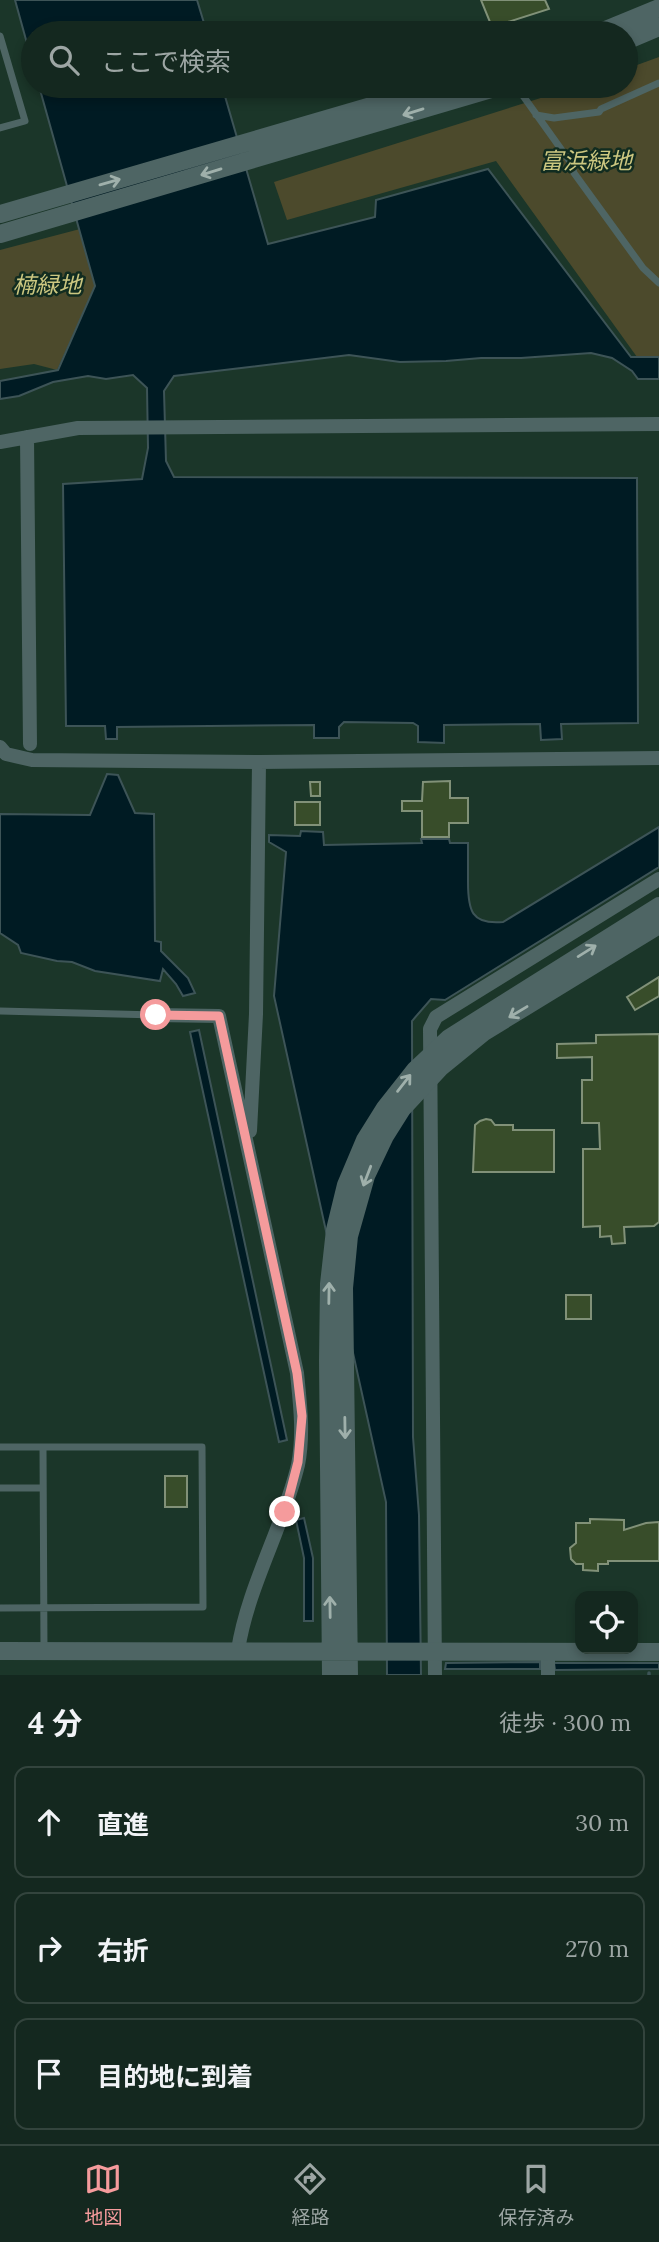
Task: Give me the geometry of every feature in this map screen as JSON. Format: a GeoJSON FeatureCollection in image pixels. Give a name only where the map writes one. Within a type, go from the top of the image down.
{"type":"FeatureCollection","features":[{"type":"Feature","properties":{"kind":"street"},"geometry":{"type":"LineString","coordinates":[[627,21],[659,8]]}},
{"type":"Feature","properties":{"kind":"street"},"geometry":{"type":"LineString","coordinates":[[638,36],[659,27]]}},
{"type":"Feature","properties":{"kind":"street"},"geometry":{"type":"LineString","coordinates":[[0,234],[50,220],[406,98]]}},
{"type":"Feature","properties":{"kind":"street"},"geometry":{"type":"LineString","coordinates":[[0,214],[455,98]]}},
{"type":"Feature","properties":{"kind":"street"},"geometry":{"type":"LineString","coordinates":[[0,442],[78,428],[139,426],[659,425]]}},
{"type":"Feature","properties":{"kind":"street"},"geometry":{"type":"LineString","coordinates":[[27,437],[30,744]]}},
{"type":"Feature","properties":{"kind":"street"},"geometry":{"type":"LineString","coordinates":[[0,747],[6,754],[32,760],[259,762],[659,758]]}},
{"type":"Feature","properties":{"kind":"street"},"geometry":{"type":"LineString","coordinates":[[248,1150],[256,1014],[259,762]]}},
{"type":"Feature","properties":{"kind":"street"},"geometry":{"type":"LineString","coordinates":[[435,1675],[432,1651],[430,1029],[436,1017],[659,879]]}},
{"type":"Feature","properties":{"kind":"street"},"geometry":{"type":"LineString","coordinates":[[349,1675],[340,1650],[336,1361],[329,1284],[335,1230],[346,1185],[365,1140],[385,1108],[415,1070],[449,1038],[659,906]]}},
{"type":"Feature","properties":{"kind":"street"},"geometry":{"type":"LineString","coordinates":[[336,1361],[349,1236],[366,1177],[385,1136],[402,1109],[441,1067],[484,1032],[659,925]]}},
{"type":"Feature","properties":{"kind":"street"},"geometry":{"type":"LineString","coordinates":[[156,1015],[219,1016],[297,1373],[302,1416],[298,1462],[285,1512],[246,1612],[238,1650]]}},
{"type":"Feature","properties":{"kind":"street"},"geometry":{"type":"LineString","coordinates":[[331,1675],[340,1650]]}},
{"type":"Feature","properties":{"kind":"street"},"geometry":{"type":"LineString","coordinates":[[0,1651],[659,1652]]}},
{"type":"Feature","properties":{"kind":"street"},"geometry":{"type":"LineString","coordinates":[[548,1651],[548,1675]]}},
{"type":"Feature","properties":{"kind":"lane"},"geometry":{"type":"LineString","coordinates":[[0,36],[24,121],[0,128]]}},
{"type":"Feature","properties":{"kind":"lane"},"geometry":{"type":"LineString","coordinates":[[638,92],[659,83]]}},
{"type":"Feature","properties":{"kind":"lane"},"geometry":{"type":"LineString","coordinates":[[524,98],[571,163],[574,173],[589,194],[643,268],[659,284]]}},
{"type":"Feature","properties":{"kind":"lane"},"geometry":{"type":"LineString","coordinates":[[535,115],[554,118],[599,112],[626,98]]}},
{"type":"Feature","properties":{"kind":"lane"},"geometry":{"type":"LineString","coordinates":[[0,1011],[156,1015]]}},
{"type":"Feature","properties":{"kind":"lane"},"geometry":{"type":"LineString","coordinates":[[0,1447],[202,1447],[203,1608],[0,1608]]}},
{"type":"Feature","properties":{"kind":"lane"},"geometry":{"type":"LineString","coordinates":[[43,1447],[44,1651]]}},
{"type":"Feature","properties":{"kind":"lane"},"geometry":{"type":"LineString","coordinates":[[0,1488],[43,1488]]}},
{"type":"Feature","properties":{"kind":"green space","name":"富浜緑地"},"geometry":{"type":"Polygon","coordinates":[[[659,57],[659,357],[637,357],[496,161],[287,220],[274,182],[541,98],[638,98],[638,65],[659,57]]]}},
{"type":"Feature","properties":{"kind":"green space","name":"楠緑地"},"geometry":{"type":"Polygon","coordinates":[[[80,229],[95,286],[57,370],[34,364],[0,369],[0,250],[80,229]]]}},
{"type":"Feature","properties":{"kind":"water"},"geometry":{"type":"Polygon","coordinates":[[[15,0],[197,0],[203,21],[21,21],[15,0]]]}},
{"type":"Feature","properties":{"kind":"water"},"geometry":{"type":"Polygon","coordinates":[[[42,98],[225,98],[268,244],[375,217],[376,200],[488,169],[631,357],[659,357],[659,379],[638,379],[632,371],[612,358],[591,353],[400,362],[349,355],[174,376],[164,391],[166,461],[174,477],[637,478],[638,723],[561,724],[562,739],[541,740],[540,724],[444,725],[444,743],[418,742],[418,726],[413,723],[344,722],[339,727],[339,738],[314,738],[314,725],[117,727],[117,739],[106,739],[105,726],[66,726],[63,484],[142,479],[148,448],[147,388],[133,375],[106,379],[88,376],[53,382],[19,396],[0,399],[0,381],[58,370],[95,286],[42,98]]]}},
{"type":"Feature","properties":{"kind":"water"},"geometry":{"type":"Polygon","coordinates":[[[107,774],[118,775],[135,813],[154,814],[155,941],[161,942],[161,951],[188,978],[195,993],[183,996],[163,969],[160,981],[95,971],[72,962],[21,953],[18,945],[0,933],[0,814],[90,815],[107,774]]]}},
{"type":"Feature","properties":{"kind":"water"},"geometry":{"type":"Polygon","coordinates":[[[659,827],[659,867],[445,1000],[431,999],[412,1021],[413,1437],[419,1515],[421,1675],[387,1675],[386,1502],[274,996],[286,852],[269,842],[269,835],[300,836],[301,831],[323,832],[324,845],[422,843],[421,839],[449,839],[450,843],[468,843],[468,892],[471,908],[478,918],[484,921],[503,922],[659,827]]]}},
{"type":"Feature","properties":{"kind":"water"},"geometry":{"type":"Polygon","coordinates":[[[199,1030],[287,1440],[279,1442],[190,1032],[199,1030]]]}},
{"type":"Feature","properties":{"kind":"water"},"geometry":{"type":"Polygon","coordinates":[[[304,1518],[313,1558],[313,1621],[304,1621],[304,1558],[296,1520],[304,1518]]]}},
{"type":"Feature","properties":{"kind":"water"},"geometry":{"type":"Polygon","coordinates":[[[540,1662],[540,1669],[445,1669],[446,1663],[540,1662]]]}},
{"type":"Feature","properties":{"kind":"water"},"geometry":{"type":"Polygon","coordinates":[[[554,1663],[659,1663],[659,1669],[555,1670],[554,1663]]]}},
{"type":"Feature","properties":{"kind":"building"},"geometry":{"type":"Polygon","coordinates":[[[481,0],[545,0],[549,9],[511,21],[490,21],[481,0]]]}},
{"type":"Feature","properties":{"kind":"building"},"geometry":{"type":"Polygon","coordinates":[[[450,781],[450,798],[468,798],[468,823],[449,823],[449,837],[422,837],[422,811],[402,811],[402,801],[422,801],[423,782],[450,781]]]}},
{"type":"Feature","properties":{"kind":"building"},"geometry":{"type":"Polygon","coordinates":[[[310,782],[320,782],[320,796],[311,796],[310,782]]]}},
{"type":"Feature","properties":{"kind":"building"},"geometry":{"type":"Polygon","coordinates":[[[295,802],[320,802],[320,825],[295,825],[295,802]]]}},
{"type":"Feature","properties":{"kind":"building"},"geometry":{"type":"Polygon","coordinates":[[[659,977],[659,996],[635,1010],[627,997],[659,977]]]}},
{"type":"Feature","properties":{"kind":"building"},"geometry":{"type":"Polygon","coordinates":[[[659,1034],[659,1222],[654,1226],[624,1227],[625,1243],[612,1244],[611,1236],[600,1237],[600,1226],[583,1227],[583,1149],[600,1149],[599,1123],[582,1123],[582,1080],[592,1080],[592,1057],[557,1058],[557,1044],[596,1043],[596,1035],[659,1034]]]}},
{"type":"Feature","properties":{"kind":"building"},"geometry":{"type":"Polygon","coordinates":[[[486,1119],[495,1125],[513,1125],[513,1130],[554,1130],[554,1172],[473,1172],[475,1125],[486,1119]]]}},
{"type":"Feature","properties":{"kind":"building"},"geometry":{"type":"Polygon","coordinates":[[[566,1295],[591,1295],[591,1319],[566,1319],[566,1295]]]}},
{"type":"Feature","properties":{"kind":"building"},"geometry":{"type":"Polygon","coordinates":[[[165,1476],[187,1476],[187,1507],[165,1507],[165,1476]]]}},
{"type":"Feature","properties":{"kind":"building"},"geometry":{"type":"Polygon","coordinates":[[[590,1519],[624,1520],[624,1530],[659,1522],[659,1561],[608,1561],[608,1564],[598,1564],[598,1571],[583,1570],[583,1564],[576,1564],[571,1559],[570,1548],[576,1543],[576,1523],[590,1523],[590,1519]]]}},
{"type":"Feature","properties":{"kind":"route"},"geometry":{"type":"LineString","coordinates":[[156,1015],[219,1016],[297,1373],[302,1416],[298,1462],[285,1512]]}}]}
